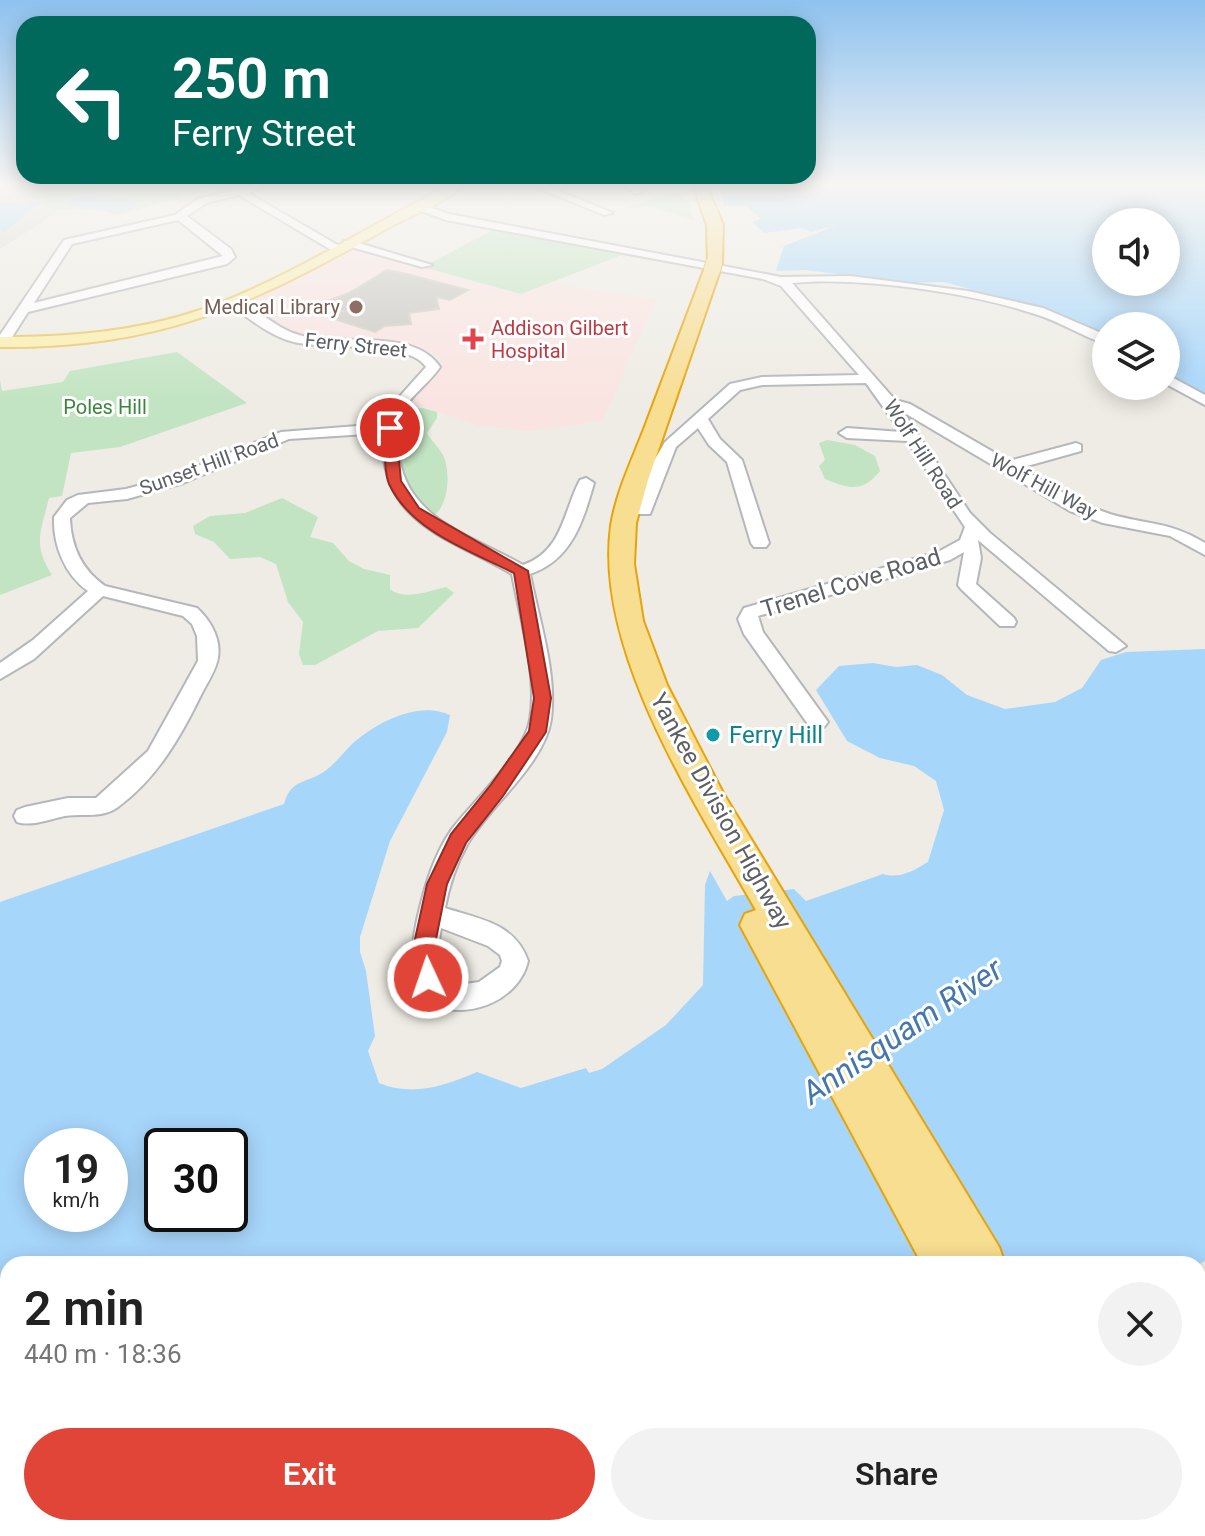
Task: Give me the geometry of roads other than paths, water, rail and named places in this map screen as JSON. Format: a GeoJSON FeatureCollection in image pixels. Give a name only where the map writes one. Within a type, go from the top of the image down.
{"type":"FeatureCollection","features":[{"type":"Feature","properties":{"kind":"highway","name":"Yankee Division Highway"},"geometry":{"type":"LineString","coordinates":[[705,258],[706,265]]}},
{"type":"Feature","properties":{"kind":"highway","name":"Yankee Division Highway"},"geometry":{"type":"LineString","coordinates":[[708,258],[607,508],[603,546],[606,600],[619,653],[649,725],[977,1256]]}},
{"type":"Feature","properties":{"kind":"highway","name":"Yankee Division Highway"},"geometry":{"type":"LineString","coordinates":[[700,803],[944,1256]]}},
{"type":"Feature","properties":{"kind":"main road"},"geometry":{"type":"LineString","coordinates":[[1,342],[75,339],[178,320],[234,302],[320,258]]}},
{"type":"Feature","properties":{"kind":"street"},"geometry":{"type":"LineString","coordinates":[[1,342],[58,258]]}},
{"type":"Feature","properties":{"kind":"street"},"geometry":{"type":"LineString","coordinates":[[25,309],[223,262],[228,258]]}},
{"type":"Feature","properties":{"kind":"street"},"geometry":{"type":"LineString","coordinates":[[394,258],[426,265]]}},
{"type":"Feature","properties":{"kind":"street"},"geometry":{"type":"LineString","coordinates":[[657,258],[780,281],[842,278],[995,298],[1049,313],[1092,333]]}},
{"type":"Feature","properties":{"kind":"street","name":"Wolf Hill Road"},"geometry":{"type":"LineString","coordinates":[[780,281],[790,288],[890,403],[971,535],[1116,646]]}},
{"type":"Feature","properties":{"kind":"street","name":"Ferry Street"},"geometry":{"type":"LineString","coordinates":[[234,302],[275,330],[296,339],[338,346],[401,348],[426,356],[433,367],[402,400],[390,428]]}},
{"type":"Feature","properties":{"kind":"street"},"geometry":{"type":"LineString","coordinates":[[644,510],[666,451],[727,392],[742,384],[783,380],[871,379]]}},
{"type":"Feature","properties":{"kind":"street"},"geometry":{"type":"LineString","coordinates":[[1180,386],[1205,401]]}},
{"type":"Feature","properties":{"kind":"street","name":"Wolf Hill Way"},"geometry":{"type":"LineString","coordinates":[[890,403],[905,407],[1092,514],[1175,532],[1205,550]]}},
{"type":"Feature","properties":{"kind":"street"},"geometry":{"type":"LineString","coordinates":[[701,420],[714,442],[734,460],[760,543]]}},
{"type":"Feature","properties":{"kind":"street"},"geometry":{"type":"LineString","coordinates":[[390,428],[395,481],[414,511],[454,537],[521,571],[553,558],[565,543],[586,483]]}},
{"type":"Feature","properties":{"kind":"street","name":"Sunset Hill Road"},"geometry":{"type":"LineString","coordinates":[[99,590],[86,581],[64,547],[62,517],[77,501],[127,494],[177,480],[293,434],[390,428]]}},
{"type":"Feature","properties":{"kind":"street"},"geometry":{"type":"LineString","coordinates":[[847,433],[913,437]]}},
{"type":"Feature","properties":{"kind":"street"},"geometry":{"type":"LineString","coordinates":[[1006,467],[1076,448]]}},
{"type":"Feature","properties":{"kind":"street"},"geometry":{"type":"LineString","coordinates":[[971,535],[973,549],[967,581],[969,589],[1007,622]]}},
{"type":"Feature","properties":{"kind":"street","name":"Trenel Cove Road"},"geometry":{"type":"LineString","coordinates":[[817,722],[754,634],[747,619],[751,612],[933,560],[971,535]]}},
{"type":"Feature","properties":{"kind":"street"},"geometry":{"type":"LineString","coordinates":[[431,914],[437,884],[458,839],[528,749],[540,721],[541,683],[521,571]]}},
{"type":"Feature","properties":{"kind":"street"},"geometry":{"type":"LineString","coordinates":[[0,672],[68,622],[99,590],[190,612],[200,621],[207,636],[208,661],[167,742],[156,757],[110,801],[99,807],[68,807],[25,816]]}},
{"type":"Feature","properties":{"kind":"water"},"geometry":{"type":"Polygon","coordinates":[[[780,258],[1092,258],[1092,296],[1180,296],[1180,258],[1205,258],[1205,397],[1180,382],[1180,312],[1092,312],[1092,330],[1061,314],[944,282],[909,283],[805,270],[776,271],[780,258]]]}},
{"type":"Feature","properties":{"kind":"water","name":"Annisquam River"},"geometry":{"type":"Polygon","coordinates":[[[1205,649],[1205,1256],[0,1256],[0,902],[284,804],[295,786],[325,771],[373,728],[398,716],[425,710],[450,715],[447,732],[390,841],[360,937],[375,1036],[368,1051],[379,1083],[392,1087],[428,1088],[477,1072],[521,1088],[586,1068],[589,1073],[602,1069],[666,1025],[703,985],[705,885],[710,871],[727,901],[734,896],[794,889],[806,901],[883,874],[895,876],[906,873],[928,862],[944,810],[936,781],[914,766],[880,758],[847,741],[816,690],[839,666],[873,663],[896,667],[917,665],[942,675],[967,695],[1005,709],[1055,702],[1082,688],[1101,660],[1126,652],[1205,649]]]}},
{"type":"Feature","properties":{"kind":"place","name":"Medical Library"},"geometry":{"type":"Point","coordinates":[356,307]}},
{"type":"Feature","properties":{"kind":"place","name":"Addison Gilbert Hospital"},"geometry":{"type":"Point","coordinates":[473,339]}},
{"type":"Feature","properties":{"kind":"place","name":"Ferry Hill"},"geometry":{"type":"Point","coordinates":[713,735]}},
{"type":"Feature","properties":{"kind":"park label","name":"Poles Hill"},"geometry":{"type":"Point","coordinates":[105,407]}}]}
